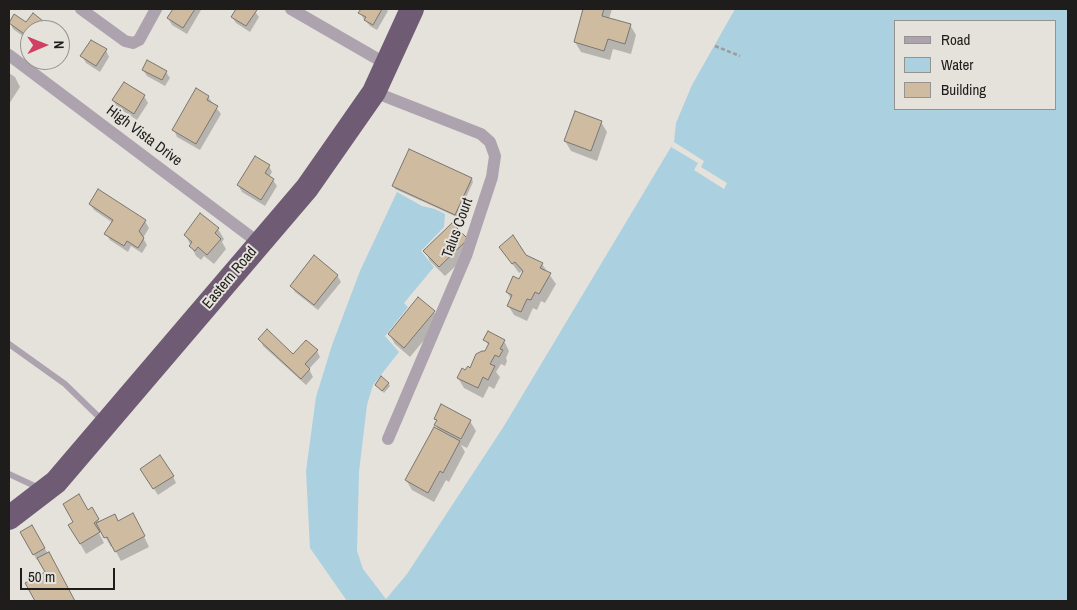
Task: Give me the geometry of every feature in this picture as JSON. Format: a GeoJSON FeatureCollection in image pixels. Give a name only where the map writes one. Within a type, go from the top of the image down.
{"type":"FeatureCollection","features":[{"type":"Feature","properties":{"kind":"highway","name":"Eastern Road"},"geometry":{"type":"LineString","coordinates":[[9,518],[56,482],[307,188],[374,92],[412,9]]}},
{"type":"Feature","properties":{"kind":"street"},"geometry":{"type":"LineString","coordinates":[[82,9],[125,41],[133,43],[139,40],[156,9]]}},
{"type":"Feature","properties":{"kind":"street"},"geometry":{"type":"LineString","coordinates":[[291,9],[388,65]]}},
{"type":"Feature","properties":{"kind":"street","name":"High Vista Drive"},"geometry":{"type":"LineString","coordinates":[[9,55],[259,244]]}},
{"type":"Feature","properties":{"kind":"street","name":"Talus Court"},"geometry":{"type":"LineString","coordinates":[[374,92],[481,134],[490,142],[495,156],[492,177],[466,256],[388,439]]}},
{"type":"Feature","properties":{"kind":"lane"},"geometry":{"type":"LineString","coordinates":[[9,344],[65,384],[106,424]]}},
{"type":"Feature","properties":{"kind":"lane"},"geometry":{"type":"LineString","coordinates":[[9,474],[45,490]]}},
{"type":"Feature","properties":{"kind":"path"},"geometry":{"type":"LineString","coordinates":[[715,46],[740,56]]}},
{"type":"Feature","properties":{"kind":"water"},"geometry":{"type":"Polygon","coordinates":[[[735,9],[1068,9],[1068,601],[347,601],[310,548],[306,471],[316,397],[332,345],[360,271],[397,192],[422,206],[445,214],[444,227],[421,251],[434,267],[404,303],[408,307],[385,336],[399,352],[373,385],[367,405],[359,472],[357,551],[363,569],[386,599],[407,574],[504,426],[674,142],[676,123],[692,85],[735,9]]]}},
{"type":"Feature","properties":{"kind":"pier"},"geometry":{"type":"Polygon","coordinates":[[[674,142],[704,161],[701,167],[727,183],[724,189],[694,170],[698,163],[671,147],[674,142]]]}},
{"type":"Feature","properties":{"kind":"building"},"geometry":{"type":"Polygon","coordinates":[[[173,9],[195,9],[183,28],[167,18],[173,9]]]}},
{"type":"Feature","properties":{"kind":"building"},"geometry":{"type":"Polygon","coordinates":[[[236,9],[257,10],[246,26],[231,17],[236,9]]]}},
{"type":"Feature","properties":{"kind":"building"},"geometry":{"type":"Polygon","coordinates":[[[361,9],[382,9],[373,25],[364,20],[366,17],[358,13],[361,9]]]}},
{"type":"Feature","properties":{"kind":"building"},"geometry":{"type":"Polygon","coordinates":[[[583,9],[604,9],[602,16],[631,24],[625,44],[608,39],[604,51],[574,42],[583,9]]]}},
{"type":"Feature","properties":{"kind":"building"},"geometry":{"type":"Polygon","coordinates":[[[33,13],[42,20],[28,20],[33,13]]]}},
{"type":"Feature","properties":{"kind":"building"},"geometry":{"type":"Polygon","coordinates":[[[14,14],[23,20],[20,20],[20,31],[9,23],[14,14]]]}},
{"type":"Feature","properties":{"kind":"building"},"geometry":{"type":"Polygon","coordinates":[[[91,40],[107,49],[96,66],[80,56],[91,40]]]}},
{"type":"Feature","properties":{"kind":"building"},"geometry":{"type":"Polygon","coordinates":[[[147,60],[167,71],[162,80],[142,70],[147,60]]]}},
{"type":"Feature","properties":{"kind":"building"},"geometry":{"type":"Polygon","coordinates":[[[124,82],[145,95],[134,114],[112,100],[124,82]]]}},
{"type":"Feature","properties":{"kind":"building"},"geometry":{"type":"Polygon","coordinates":[[[196,88],[209,96],[207,100],[218,106],[196,144],[172,130],[196,88]]]}},
{"type":"Feature","properties":{"kind":"building"},"geometry":{"type":"Polygon","coordinates":[[[575,111],[602,121],[591,151],[564,141],[575,111]]]}},
{"type":"Feature","properties":{"kind":"building"},"geometry":{"type":"Polygon","coordinates":[[[409,149],[472,178],[455,215],[392,186],[409,149]]]}},
{"type":"Feature","properties":{"kind":"building"},"geometry":{"type":"Polygon","coordinates":[[[255,156],[270,165],[265,173],[274,179],[261,200],[237,185],[255,156]]]}},
{"type":"Feature","properties":{"kind":"building"},"geometry":{"type":"Polygon","coordinates":[[[98,189],[146,220],[139,231],[144,238],[138,248],[127,241],[124,246],[104,234],[113,220],[89,204],[98,189]]]}},
{"type":"Feature","properties":{"kind":"building"},"geometry":{"type":"Polygon","coordinates":[[[200,213],[219,228],[215,233],[221,239],[207,255],[198,247],[195,251],[189,246],[192,242],[184,235],[200,213]]]}},
{"type":"Feature","properties":{"kind":"building"},"geometry":{"type":"Polygon","coordinates":[[[452,223],[468,239],[439,267],[423,251],[452,223]]]}},
{"type":"Feature","properties":{"kind":"building"},"geometry":{"type":"Polygon","coordinates":[[[513,235],[526,255],[543,263],[540,268],[551,273],[539,294],[535,292],[531,300],[527,299],[521,312],[507,306],[512,295],[506,292],[513,276],[519,279],[523,271],[515,262],[512,264],[499,247],[513,235]]]}},
{"type":"Feature","properties":{"kind":"building"},"geometry":{"type":"Polygon","coordinates":[[[314,255],[338,275],[314,305],[290,286],[314,255]]]}},
{"type":"Feature","properties":{"kind":"building"},"geometry":{"type":"Polygon","coordinates":[[[418,297],[435,311],[404,348],[388,334],[418,297]]]}},
{"type":"Feature","properties":{"kind":"building"},"geometry":{"type":"Polygon","coordinates":[[[267,329],[293,354],[306,340],[318,350],[305,364],[310,369],[301,379],[258,339],[267,329]]]}},
{"type":"Feature","properties":{"kind":"building"},"geometry":{"type":"Polygon","coordinates":[[[488,331],[505,340],[500,349],[503,350],[499,357],[495,355],[490,364],[495,366],[488,380],[483,377],[478,388],[457,378],[462,368],[465,370],[468,366],[470,368],[476,354],[485,351],[489,343],[483,340],[488,331]]]}},
{"type":"Feature","properties":{"kind":"building"},"geometry":{"type":"Polygon","coordinates":[[[381,376],[389,383],[382,391],[375,385],[381,376]]]}},
{"type":"Feature","properties":{"kind":"building"},"geometry":{"type":"Polygon","coordinates":[[[441,404],[471,420],[461,439],[434,425],[437,420],[434,419],[441,404]]]}},
{"type":"Feature","properties":{"kind":"building"},"geometry":{"type":"Polygon","coordinates":[[[434,427],[460,441],[443,473],[440,471],[428,493],[405,480],[434,427]]]}},
{"type":"Feature","properties":{"kind":"building"},"geometry":{"type":"Polygon","coordinates":[[[160,455],[174,476],[153,489],[140,469],[160,455]]]}},
{"type":"Feature","properties":{"kind":"building"},"geometry":{"type":"Polygon","coordinates":[[[79,494],[88,510],[92,507],[99,519],[94,523],[100,532],[80,544],[68,525],[73,522],[63,504],[79,494]]]}},
{"type":"Feature","properties":{"kind":"building"},"geometry":{"type":"Polygon","coordinates":[[[133,513],[145,536],[115,552],[107,537],[104,538],[96,523],[115,514],[118,521],[133,513]]]}},
{"type":"Feature","properties":{"kind":"building"},"geometry":{"type":"Polygon","coordinates":[[[32,525],[45,548],[33,555],[20,532],[32,525]]]}},
{"type":"Feature","properties":{"kind":"building"},"geometry":{"type":"Polygon","coordinates":[[[49,552],[75,601],[35,601],[25,583],[45,572],[37,558],[49,552]]]}}]}
